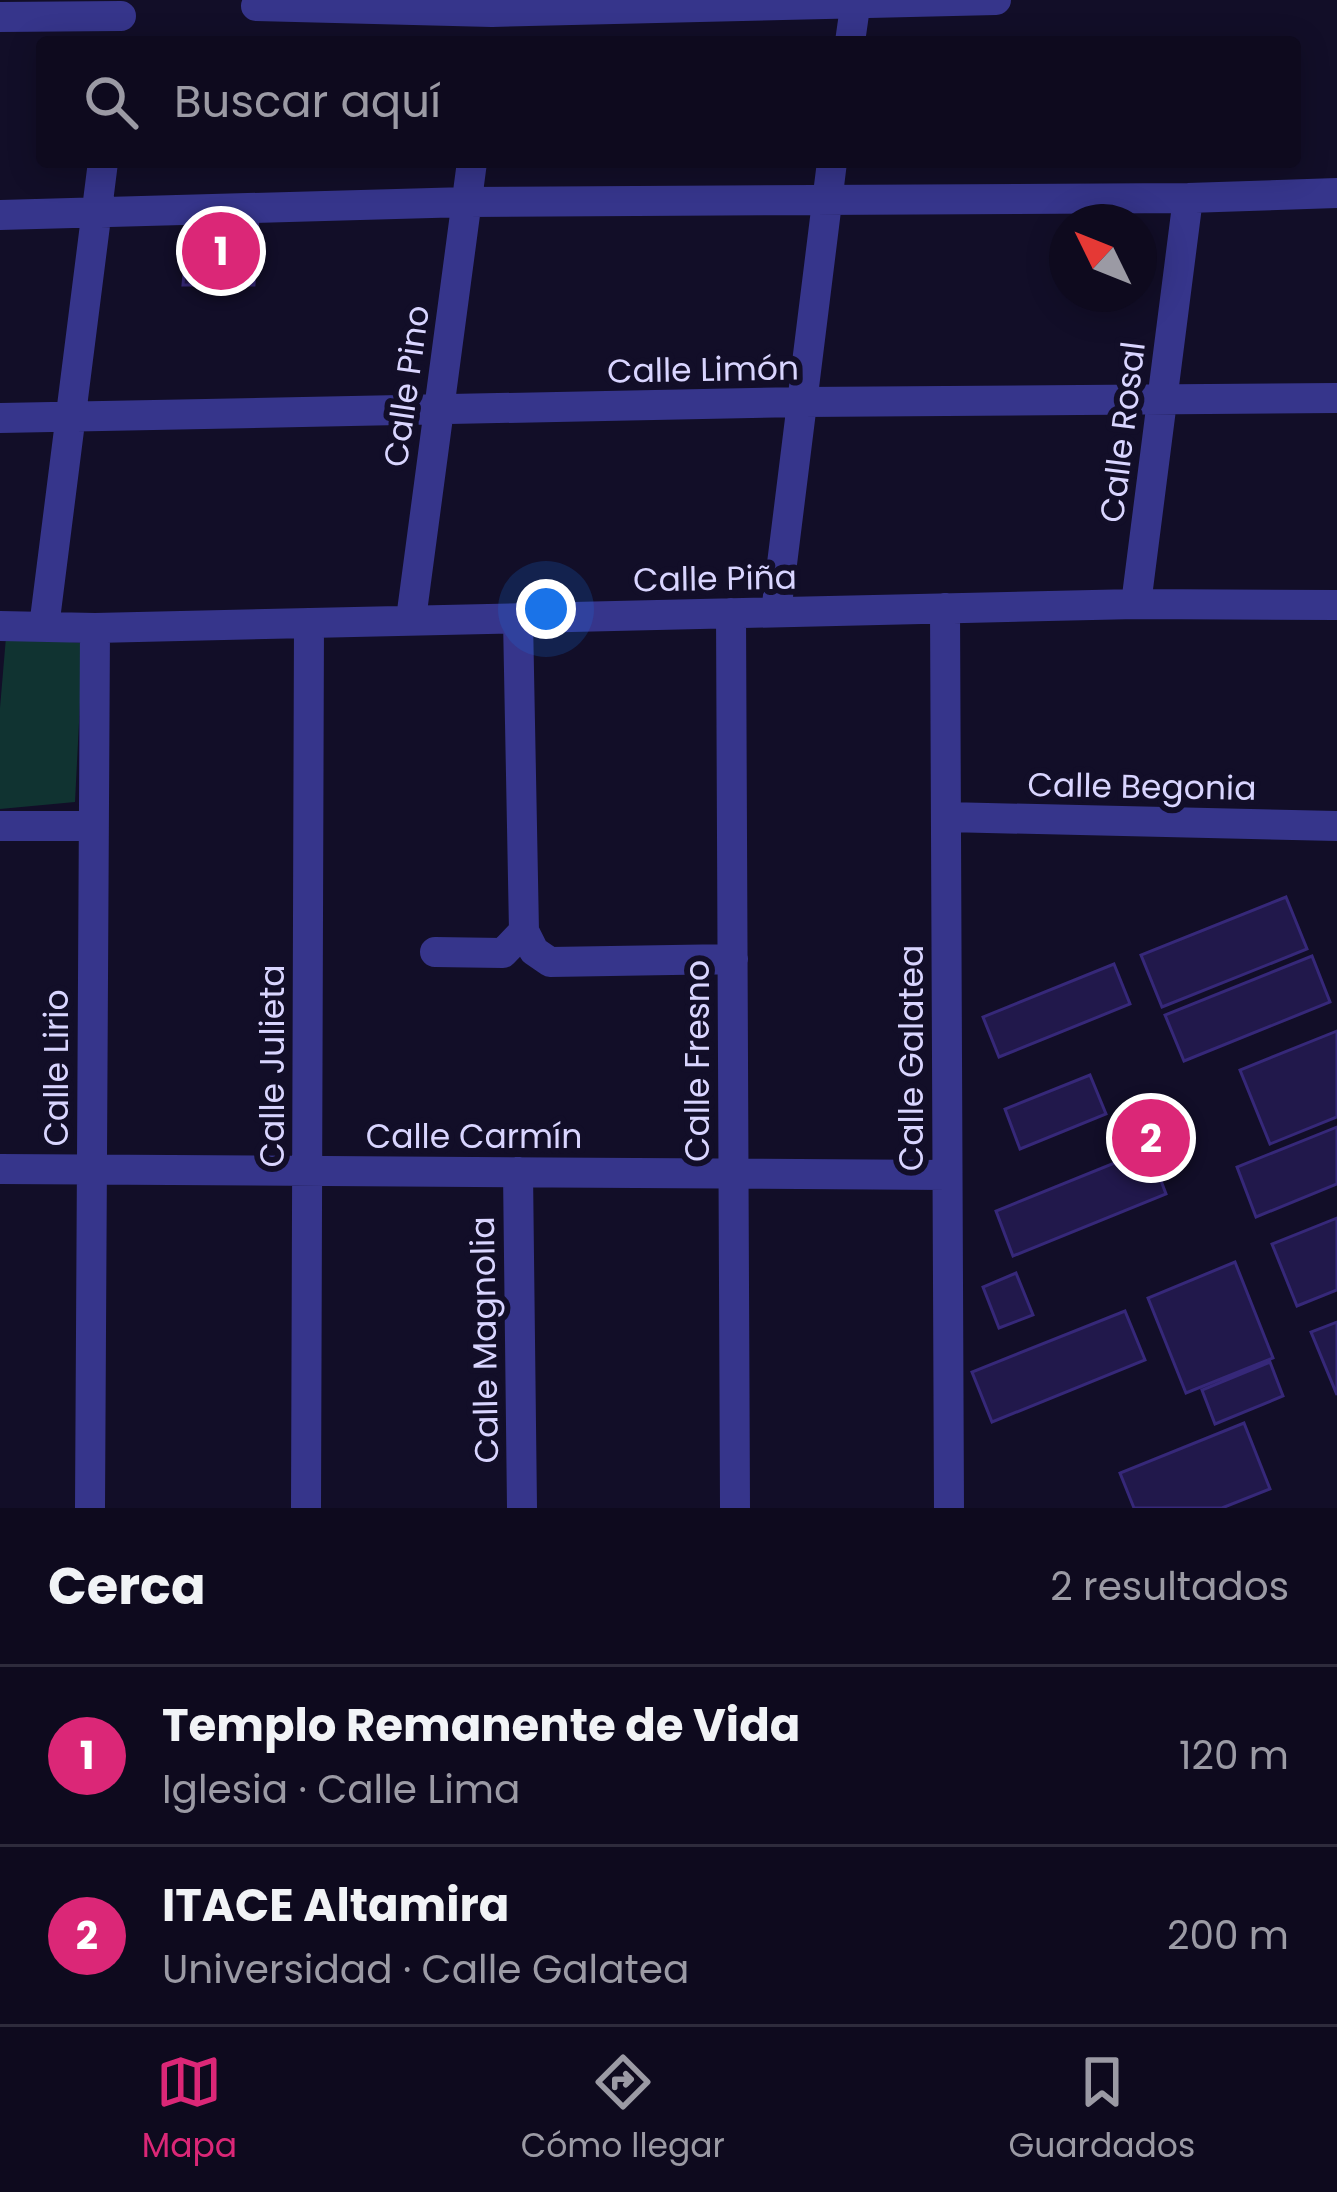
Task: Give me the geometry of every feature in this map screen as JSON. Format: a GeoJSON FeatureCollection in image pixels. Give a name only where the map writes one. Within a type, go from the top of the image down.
{"type":"FeatureCollection","features":[{"type":"Feature","properties":{"kind":"street"},"geometry":{"type":"LineString","coordinates":[[256,5],[491,18],[855,1],[996,0]]}},
{"type":"Feature","properties":{"kind":"street"},"geometry":{"type":"LineString","coordinates":[[851,36],[855,1]]}},
{"type":"Feature","properties":{"kind":"street"},"geometry":{"type":"LineString","coordinates":[[0,17],[121,19]]}},
{"type":"Feature","properties":{"kind":"street"},"geometry":{"type":"LineString","coordinates":[[44,627],[102,168]]}},
{"type":"Feature","properties":{"kind":"street","name":"Calle Pino"},"geometry":{"type":"LineString","coordinates":[[411,619],[471,168]]}},
{"type":"Feature","properties":{"kind":"street"},"geometry":{"type":"LineString","coordinates":[[776,612],[831,168]]}},
{"type":"Feature","properties":{"kind":"street"},"geometry":{"type":"LineString","coordinates":[[0,214],[467,202],[1337,193]]}},
{"type":"Feature","properties":{"kind":"street","name":"Calle Rosal"},"geometry":{"type":"LineString","coordinates":[[1136,604],[1188,198]]}},
{"type":"Feature","properties":{"kind":"street","name":"Calle Limón"},"geometry":{"type":"LineString","coordinates":[[0,418],[803,402],[1337,398]]}},
{"type":"Feature","properties":{"kind":"street","name":"Calle Piña"},"geometry":{"type":"LineString","coordinates":[[0,626],[95,628],[1136,604],[1337,605]]}},
{"type":"Feature","properties":{"kind":"street","name":"Calle Galatea"},"geometry":{"type":"LineString","coordinates":[[945,608],[949,1508]]}},
{"type":"Feature","properties":{"kind":"street","name":"Calle Fresno"},"geometry":{"type":"LineString","coordinates":[[731,613],[735,1508]]}},
{"type":"Feature","properties":{"kind":"street"},"geometry":{"type":"LineString","coordinates":[[518,619],[529,941],[550,962],[733,959]]}},
{"type":"Feature","properties":{"kind":"street","name":"Calle Julieta"},"geometry":{"type":"LineString","coordinates":[[306,1508],[310,623]]}},
{"type":"Feature","properties":{"kind":"street","name":"Calle Lirio"},"geometry":{"type":"LineString","coordinates":[[90,1508],[95,628]]}},
{"type":"Feature","properties":{"kind":"street","name":"Calle Begonia"},"geometry":{"type":"LineString","coordinates":[[946,817],[1337,826]]}},
{"type":"Feature","properties":{"kind":"street"},"geometry":{"type":"LineString","coordinates":[[0,826],[94,826]]}},
{"type":"Feature","properties":{"kind":"street"},"geometry":{"type":"LineString","coordinates":[[435,952],[503,952],[529,941]]}},
{"type":"Feature","properties":{"kind":"street","name":"Calle Carmín"},"geometry":{"type":"LineString","coordinates":[[0,1169],[947,1174]]}},
{"type":"Feature","properties":{"kind":"street","name":"Calle Magnolia"},"geometry":{"type":"LineString","coordinates":[[518,1172],[522,1508]]}},
{"type":"Feature","properties":{"kind":"green space"},"geometry":{"type":"Polygon","coordinates":[[[6,637],[83,643],[75,802],[0,809],[6,637]]]}},
{"type":"Feature","properties":{"kind":"building"},"geometry":{"type":"Polygon","coordinates":[[[189,218],[258,218],[254,285],[183,285],[189,218]]]}},
{"type":"Feature","properties":{"kind":"building"},"geometry":{"type":"Polygon","coordinates":[[[1286,897],[1307,949],[1162,1007],[1141,955],[1286,897]]]}},
{"type":"Feature","properties":{"kind":"building"},"geometry":{"type":"Polygon","coordinates":[[[1312,956],[1330,1002],[1184,1061],[1165,1015],[1312,956]]]}},
{"type":"Feature","properties":{"kind":"building"},"geometry":{"type":"Polygon","coordinates":[[[1114,964],[1130,1004],[999,1057],[983,1017],[1114,964]]]}},
{"type":"Feature","properties":{"kind":"building"},"geometry":{"type":"Polygon","coordinates":[[[1337,1031],[1337,1117],[1270,1144],[1240,1070],[1337,1031]]]}},
{"type":"Feature","properties":{"kind":"building"},"geometry":{"type":"Polygon","coordinates":[[[1090,1075],[1106,1114],[1020,1149],[1005,1109],[1090,1075]]]}},
{"type":"Feature","properties":{"kind":"building"},"geometry":{"type":"Polygon","coordinates":[[[1337,1127],[1337,1184],[1256,1217],[1237,1167],[1337,1127]]]}},
{"type":"Feature","properties":{"kind":"building"},"geometry":{"type":"Polygon","coordinates":[[[1149,1149],[1166,1194],[1013,1256],[996,1211],[1149,1149]]]}},
{"type":"Feature","properties":{"kind":"building"},"geometry":{"type":"Polygon","coordinates":[[[1337,1218],[1337,1290],[1297,1306],[1272,1244],[1337,1218]]]}},
{"type":"Feature","properties":{"kind":"building"},"geometry":{"type":"Polygon","coordinates":[[[1235,1262],[1273,1358],[1186,1393],[1148,1298],[1235,1262]]]}},
{"type":"Feature","properties":{"kind":"building"},"geometry":{"type":"Polygon","coordinates":[[[1016,1273],[1033,1315],[999,1328],[983,1287],[1016,1273]]]}},
{"type":"Feature","properties":{"kind":"building"},"geometry":{"type":"Polygon","coordinates":[[[1125,1311],[1145,1360],[992,1422],[972,1372],[1125,1311]]]}},
{"type":"Feature","properties":{"kind":"building"},"geometry":{"type":"Polygon","coordinates":[[[1337,1322],[1337,1395],[1311,1332],[1337,1322]]]}},
{"type":"Feature","properties":{"kind":"building"},"geometry":{"type":"Polygon","coordinates":[[[1270,1362],[1283,1396],[1215,1424],[1202,1390],[1270,1362]]]}},
{"type":"Feature","properties":{"kind":"building"},"geometry":{"type":"Polygon","coordinates":[[[1244,1423],[1270,1489],[1222,1508],[1134,1508],[1120,1473],[1244,1423]]]}},
{"type":"Feature","properties":{"kind":"place","name":"Templo Remanente de Vida"},"geometry":{"type":"Point","coordinates":[221,251]}},
{"type":"Feature","properties":{"kind":"place","name":"ITACE Altamira"},"geometry":{"type":"Point","coordinates":[1151,1138]}}]}
